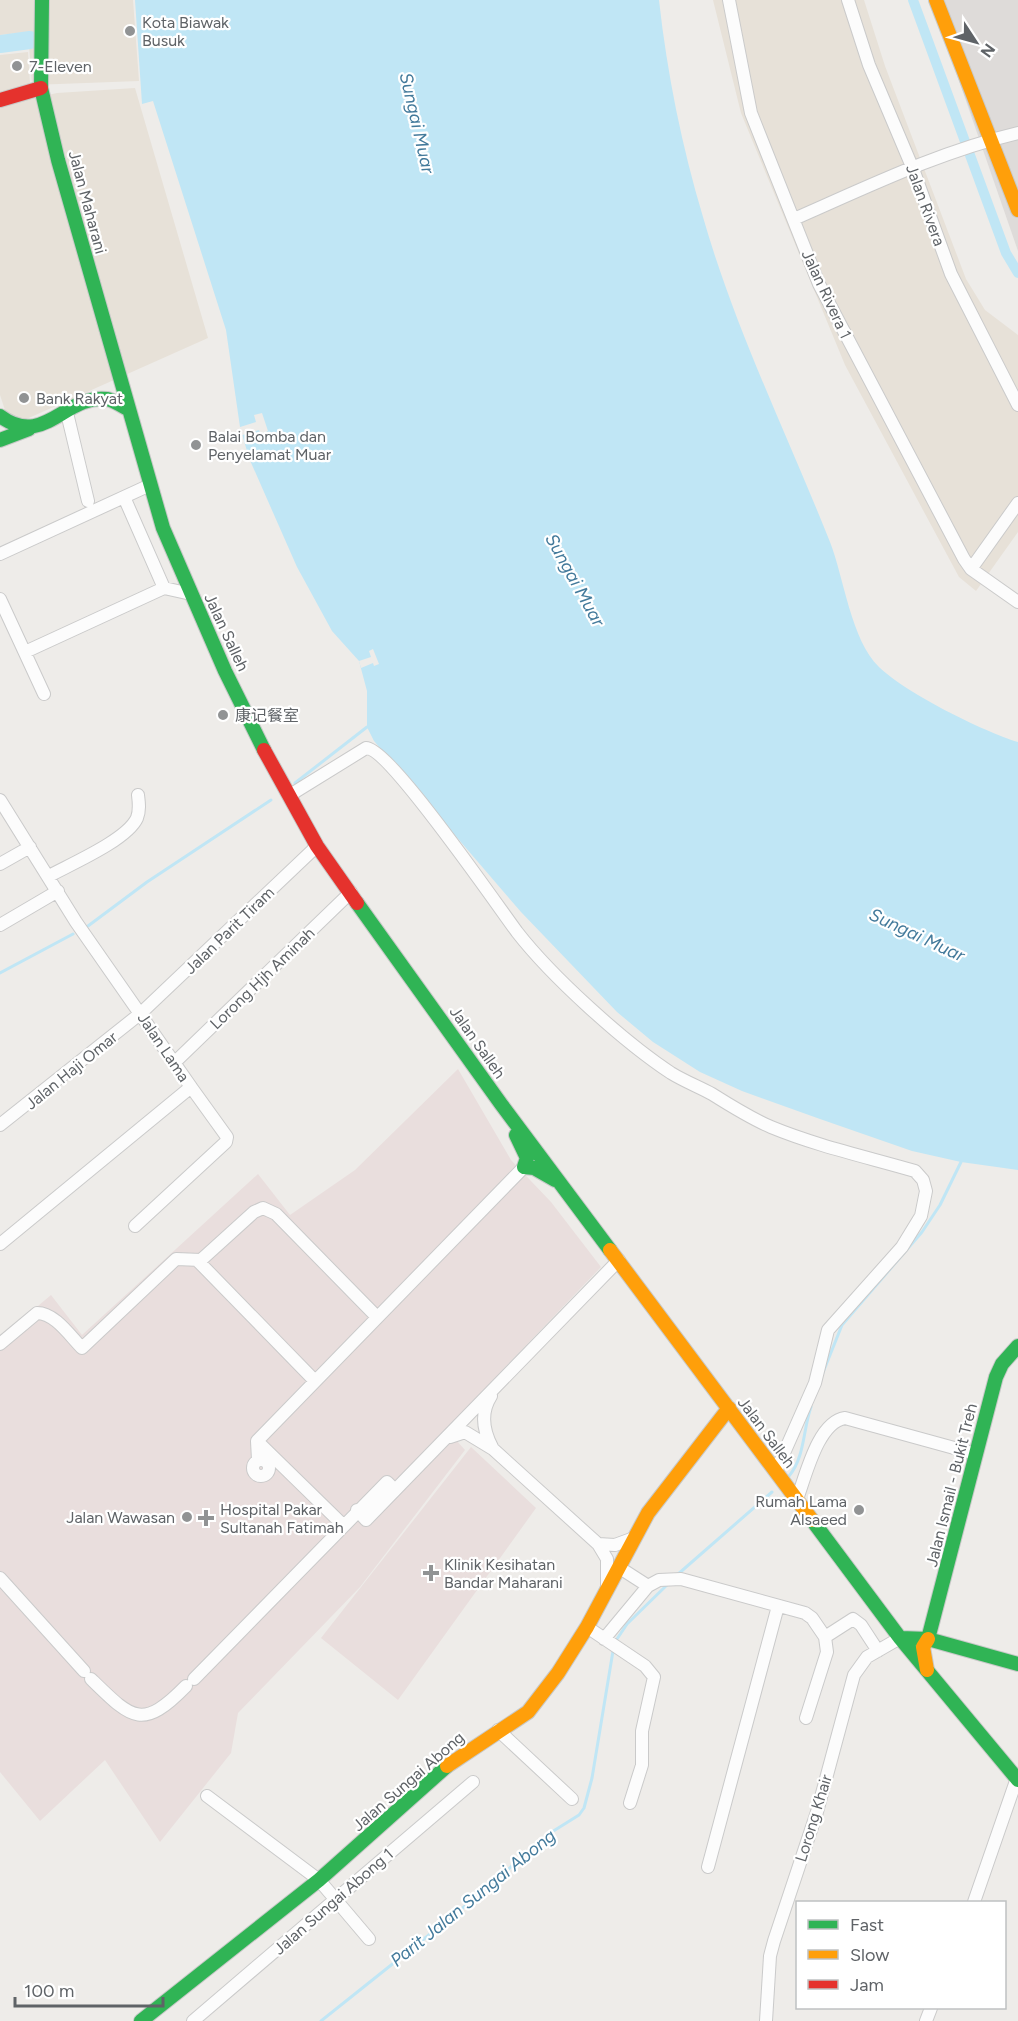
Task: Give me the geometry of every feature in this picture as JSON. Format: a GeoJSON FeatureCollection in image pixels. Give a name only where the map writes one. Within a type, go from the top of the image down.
{"type":"FeatureCollection","features":[{"type":"Feature","properties":{"kind":"main road","name":"Jalan Maharani"},"geometry":{"type":"LineString","coordinates":[[42,0],[41,88],[58,160],[128,410]]}},
{"type":"Feature","properties":{"kind":"main road"},"geometry":{"type":"LineString","coordinates":[[936,0],[985,142],[1018,210]]}},
{"type":"Feature","properties":{"kind":"main road"},"geometry":{"type":"LineString","coordinates":[[0,100],[41,88]]}},
{"type":"Feature","properties":{"kind":"main road"},"geometry":{"type":"LineString","coordinates":[[0,440],[93,400],[109,383],[114,358]]}},
{"type":"Feature","properties":{"kind":"main road"},"geometry":{"type":"LineString","coordinates":[[93,400],[109,399],[128,410]]}},
{"type":"Feature","properties":{"kind":"main road","name":"Jalan Salleh"},"geometry":{"type":"LineString","coordinates":[[128,410],[163,528],[191,594],[267,755],[317,846],[507,1112],[927,1671]]}},
{"type":"Feature","properties":{"kind":"main road"},"geometry":{"type":"LineString","coordinates":[[0,416],[14,427],[29,429]]}},
{"type":"Feature","properties":{"kind":"main road"},"geometry":{"type":"LineString","coordinates":[[507,1112],[527,1158],[524,1167],[534,1168],[562,1184]]}},
{"type":"Feature","properties":{"kind":"main road","name":"Jalan Ismail - Bukit Treh"},"geometry":{"type":"LineString","coordinates":[[927,1671],[923,1647],[928,1638],[996,1377],[1002,1364],[1018,1346]]}},
{"type":"Feature","properties":{"kind":"main road","name":"Jalan Sungai Abong"},"geometry":{"type":"LineString","coordinates":[[141,2021],[208,1965],[319,1880],[456,1758],[528,1712],[536,1704],[587,1628],[652,1506],[729,1408]]}},
{"type":"Feature","properties":{"kind":"main road"},"geometry":{"type":"LineString","coordinates":[[900,1638],[928,1638],[1018,1664]]}},
{"type":"Feature","properties":{"kind":"main road"},"geometry":{"type":"LineString","coordinates":[[927,1671],[1017,1779]]}},
{"type":"Feature","properties":{"kind":"street","name":"Jalan Rivera 1"},"geometry":{"type":"LineString","coordinates":[[729,0],[752,113],[819,284],[971,569]]}},
{"type":"Feature","properties":{"kind":"street","name":"Jalan Rivera"},"geometry":{"type":"LineString","coordinates":[[848,0],[869,65],[913,169],[951,274],[1018,405]]}},
{"type":"Feature","properties":{"kind":"street"},"geometry":{"type":"LineString","coordinates":[[794,219],[943,157],[1018,133]]}},
{"type":"Feature","properties":{"kind":"street"},"geometry":{"type":"LineString","coordinates":[[67,413],[88,501]]}},
{"type":"Feature","properties":{"kind":"street"},"geometry":{"type":"LineString","coordinates":[[0,554],[150,485]]}},
{"type":"Feature","properties":{"kind":"street"},"geometry":{"type":"LineString","coordinates":[[124,497],[164,588]]}},
{"type":"Feature","properties":{"kind":"street"},"geometry":{"type":"LineString","coordinates":[[1018,503],[971,569],[1018,602]]}},
{"type":"Feature","properties":{"kind":"street"},"geometry":{"type":"LineString","coordinates":[[25,652],[164,588],[191,594]]}},
{"type":"Feature","properties":{"kind":"street"},"geometry":{"type":"LineString","coordinates":[[0,599],[44,694]]}},
{"type":"Feature","properties":{"kind":"street"},"geometry":{"type":"LineString","coordinates":[[290,795],[359,751],[366,748],[374,749],[395,771],[474,870],[525,941],[582,999],[643,1052],[672,1073],[756,1121],[786,1133],[915,1171],[923,1180],[926,1200],[921,1216],[902,1247],[828,1330],[815,1383],[776,1471]]}},
{"type":"Feature","properties":{"kind":"street"},"geometry":{"type":"LineString","coordinates":[[49,876],[127,832],[137,818],[140,808],[138,795]]}},
{"type":"Feature","properties":{"kind":"street","name":"Jalan Lama"},"geometry":{"type":"LineString","coordinates":[[0,800],[76,922],[191,1087],[0,1244]]}},
{"type":"Feature","properties":{"kind":"street","name":"Jalan Parit Tiram"},"geometry":{"type":"LineString","coordinates":[[141,1013],[317,846]]}},
{"type":"Feature","properties":{"kind":"street"},"geometry":{"type":"LineString","coordinates":[[0,864],[30,847]]}},
{"type":"Feature","properties":{"kind":"street"},"geometry":{"type":"LineString","coordinates":[[0,926],[58,891]]}},
{"type":"Feature","properties":{"kind":"street","name":"Lorong Hjh Aminah"},"geometry":{"type":"LineString","coordinates":[[174,1063],[351,892]]}},
{"type":"Feature","properties":{"kind":"street","name":"Jalan Haji Omar"},"geometry":{"type":"LineString","coordinates":[[0,1125],[141,1013]]}},
{"type":"Feature","properties":{"kind":"street"},"geometry":{"type":"LineString","coordinates":[[135,1226],[226,1142],[227,1137],[191,1087]]}},
{"type":"Feature","properties":{"kind":"street"},"geometry":{"type":"LineString","coordinates":[[342,1525],[267,1461],[257,1441],[524,1167]]}},
{"type":"Feature","properties":{"kind":"street"},"geometry":{"type":"LineString","coordinates":[[0,1344],[38,1313],[44,1313],[52,1317],[82,1348],[176,1259],[197,1260],[206,1257],[254,1212],[268,1208],[377,1317]]}},
{"type":"Feature","properties":{"kind":"street"},"geometry":{"type":"LineString","coordinates":[[197,1260],[315,1381]]}},
{"type":"Feature","properties":{"kind":"street"},"geometry":{"type":"LineString","coordinates":[[0,1578],[110,1698],[140,1716],[156,1713],[172,1701],[357,1510],[366,1520],[391,1486],[444,1440],[619,1260]]}},
{"type":"Feature","properties":{"kind":"street"},"geometry":{"type":"LineString","coordinates":[[493,1449],[485,1434],[483,1423],[488,1401],[497,1387]]}},
{"type":"Feature","properties":{"kind":"street"},"geometry":{"type":"LineString","coordinates":[[797,1499],[822,1434],[837,1419],[845,1418],[976,1454]]}},
{"type":"Feature","properties":{"kind":"street"},"geometry":{"type":"LineString","coordinates":[[444,1440],[465,1431],[493,1449],[598,1544],[607,1559],[609,1571],[605,1596]]}},
{"type":"Feature","properties":{"kind":"street"},"geometry":{"type":"LineString","coordinates":[[598,1544],[615,1545],[637,1536]]}},
{"type":"Feature","properties":{"kind":"street"},"geometry":{"type":"LineString","coordinates":[[621,1568],[648,1586]]}},
{"type":"Feature","properties":{"kind":"street"},"geometry":{"type":"LineString","coordinates":[[604,1639],[648,1586],[666,1579],[681,1580],[808,1615],[825,1637],[827,1652],[806,1718]]}},
{"type":"Feature","properties":{"kind":"street"},"geometry":{"type":"LineString","coordinates":[[708,1867],[778,1606]]}},
{"type":"Feature","properties":{"kind":"street"},"geometry":{"type":"LineString","coordinates":[[825,1637],[853,1619],[861,1625],[878,1651]]}},
{"type":"Feature","properties":{"kind":"street"},"geometry":{"type":"LineString","coordinates":[[587,1628],[645,1665],[654,1677],[642,1731],[642,1765],[630,1803]]}},
{"type":"Feature","properties":{"kind":"street","name":"Lorong Khair"},"geometry":{"type":"LineString","coordinates":[[766,2021],[770,1956],[817,1812],[854,1675],[860,1665],[900,1638]]}},
{"type":"Feature","properties":{"kind":"street"},"geometry":{"type":"LineString","coordinates":[[498,1730],[572,1799]]}},
{"type":"Feature","properties":{"kind":"street"},"geometry":{"type":"LineString","coordinates":[[974,1901],[1017,1779]]}},
{"type":"Feature","properties":{"kind":"street","name":"Jalan Sungai Abong 1"},"geometry":{"type":"LineString","coordinates":[[194,2021],[473,1782]]}},
{"type":"Feature","properties":{"kind":"street"},"geometry":{"type":"LineString","coordinates":[[207,1796],[319,1880],[369,1939]]}},
{"type":"Feature","properties":{"kind":"shaded area"},"geometry":{"type":"Polygon","coordinates":[[[0,0],[133,0],[139,81],[32,85],[28,32],[0,35],[0,0]]]}},
{"type":"Feature","properties":{"kind":"shaded area"},"geometry":{"type":"Polygon","coordinates":[[[713,0],[864,0],[885,66],[966,279],[985,310],[1018,335],[1018,532],[976,591],[959,577],[845,365],[741,113],[713,0]]]}},
{"type":"Feature","properties":{"kind":"shaded area"},"geometry":{"type":"Polygon","coordinates":[[[931,0],[1018,0],[1018,251],[931,0]]]}},
{"type":"Feature","properties":{"kind":"shaded area"},"geometry":{"type":"Polygon","coordinates":[[[28,52],[31,99],[57,93],[135,88],[208,338],[22,421],[6,413],[0,395],[0,55],[28,52]]]}},
{"type":"Feature","properties":{"kind":"shaded area","name":"Hospital Pakar Sultanah Fatimah"},"geometry":{"type":"Polygon","coordinates":[[[458,1069],[511,1160],[551,1202],[601,1267],[446,1429],[465,1450],[360,1587],[238,1713],[231,1753],[160,1842],[105,1760],[40,1821],[0,1772],[0,1338],[51,1295],[82,1335],[258,1174],[290,1215],[355,1170],[458,1069]]]}},
{"type":"Feature","properties":{"kind":"shaded area","name":"Klinik Kesihatan Bandar Maharani"},"geometry":{"type":"Polygon","coordinates":[[[471,1447],[536,1508],[398,1700],[321,1638],[471,1447]]]}},
{"type":"Feature","properties":{"kind":"water","name":"Sungai Muar"},"geometry":{"type":"Polygon","coordinates":[[[135,0],[659,0],[666,55],[682,137],[695,191],[716,259],[746,341],[830,542],[849,608],[862,641],[869,655],[879,667],[907,688],[965,720],[1018,742],[1018,1170],[961,1162],[912,1151],[820,1119],[742,1091],[700,1072],[653,1042],[617,1012],[521,912],[374,741],[367,727],[367,691],[359,661],[332,631],[297,567],[249,458],[240,427],[226,330],[153,101],[142,104],[135,0]]]}},
{"type":"Feature","properties":{"kind":"pier"},"geometry":{"type":"Polygon","coordinates":[[[262,413],[268,431],[261,434],[259,430],[239,436],[237,428],[256,422],[254,415],[262,413]]]}},
{"type":"Feature","properties":{"kind":"pier"},"geometry":{"type":"Polygon","coordinates":[[[373,649],[379,664],[374,666],[373,663],[361,668],[359,661],[371,657],[369,651],[373,649]]]}},
{"type":"Feature","properties":{"kind":"waterway"},"geometry":{"type":"LineString","coordinates":[[913,0],[1006,253],[1018,273]]}},
{"type":"Feature","properties":{"kind":"waterway"},"geometry":{"type":"LineString","coordinates":[[0,44],[30,40]]}},
{"type":"Feature","properties":{"kind":"waterway"},"geometry":{"type":"LineString","coordinates":[[295,783],[367,727]]}},
{"type":"Feature","properties":{"kind":"waterway"},"geometry":{"type":"LineString","coordinates":[[88,926],[147,882],[271,800]]}},
{"type":"Feature","properties":{"kind":"waterway"},"geometry":{"type":"LineString","coordinates":[[0,973],[73,934]]}},
{"type":"Feature","properties":{"kind":"waterway"},"geometry":{"type":"LineString","coordinates":[[822,1375],[842,1325],[922,1232],[940,1205],[961,1162]]}},
{"type":"Feature","properties":{"kind":"waterway"},"geometry":{"type":"LineString","coordinates":[[789,1476],[801,1452],[811,1407]]}},
{"type":"Feature","properties":{"kind":"waterway","name":"Parit Jalan Sungai Abong"},"geometry":{"type":"LineString","coordinates":[[677,1575],[772,1492]]}},
{"type":"Feature","properties":{"kind":"waterway","name":"Parit Jalan Sungai Abong"},"geometry":{"type":"LineString","coordinates":[[617,1639],[627,1624],[668,1584]]}},
{"type":"Feature","properties":{"kind":"waterway","name":"Parit Jalan Sungai Abong"},"geometry":{"type":"LineString","coordinates":[[321,2021],[479,1895],[547,1835],[579,1815],[584,1808],[592,1778],[613,1651]]}},
{"type":"Feature","properties":{"kind":"traffic: fast"},"geometry":{"type":"LineString","coordinates":[[42,0],[41,88],[58,160],[163,528],[225,671],[264,750]]}},
{"type":"Feature","properties":{"kind":"traffic: fast"},"geometry":{"type":"LineString","coordinates":[[0,416],[16,425],[29,427],[42,424],[79,404],[92,400],[107,399],[128,409]]}},
{"type":"Feature","properties":{"kind":"traffic: fast"},"geometry":{"type":"LineString","coordinates":[[0,440],[29,429]]}},
{"type":"Feature","properties":{"kind":"traffic: fast"},"geometry":{"type":"LineString","coordinates":[[357,903],[501,1104],[610,1250]]}},
{"type":"Feature","properties":{"kind":"traffic: fast"},"geometry":{"type":"LineString","coordinates":[[516,1135],[527,1158],[524,1167],[534,1168],[555,1180]]}},
{"type":"Feature","properties":{"kind":"traffic: fast"},"geometry":{"type":"LineString","coordinates":[[928,1639],[996,1377],[1002,1364],[1018,1346]]}},
{"type":"Feature","properties":{"kind":"traffic: fast"},"geometry":{"type":"LineString","coordinates":[[812,1520],[900,1638],[1018,1780]]}},
{"type":"Feature","properties":{"kind":"traffic: fast"},"geometry":{"type":"LineString","coordinates":[[900,1638],[928,1639],[1018,1664]]}},
{"type":"Feature","properties":{"kind":"traffic: fast"},"geometry":{"type":"LineString","coordinates":[[141,2021],[319,1880],[447,1766]]}},
{"type":"Feature","properties":{"kind":"traffic: slow"},"geometry":{"type":"LineString","coordinates":[[936,0],[1018,210]]}},
{"type":"Feature","properties":{"kind":"traffic: slow"},"geometry":{"type":"LineString","coordinates":[[610,1250],[812,1520]]}},
{"type":"Feature","properties":{"kind":"traffic: slow"},"geometry":{"type":"LineString","coordinates":[[447,1766],[528,1712],[558,1673],[587,1627],[648,1513],[729,1408]]}},
{"type":"Feature","properties":{"kind":"traffic: slow"},"geometry":{"type":"LineString","coordinates":[[927,1670],[923,1647],[928,1639]]}},
{"type":"Feature","properties":{"kind":"traffic: jam"},"geometry":{"type":"LineString","coordinates":[[0,100],[41,88]]}},
{"type":"Feature","properties":{"kind":"traffic: jam"},"geometry":{"type":"LineString","coordinates":[[264,750],[317,846],[357,903]]}},
{"type":"Feature","properties":{"kind":"place","name":"Kota Biawak Busuk"},"geometry":{"type":"Point","coordinates":[130,31]}},
{"type":"Feature","properties":{"kind":"place","name":"7-Eleven"},"geometry":{"type":"Point","coordinates":[17,66]}},
{"type":"Feature","properties":{"kind":"place","name":"Bank Rakyat"},"geometry":{"type":"Point","coordinates":[24,398]}},
{"type":"Feature","properties":{"kind":"place","name":"Balai Bomba dan Penyelamat Muar"},"geometry":{"type":"Point","coordinates":[196,445]}},
{"type":"Feature","properties":{"kind":"place","name":"康记餐室"},"geometry":{"type":"Point","coordinates":[223,715]}},
{"type":"Feature","properties":{"kind":"place","name":"Rumah Lama Alsaeed"},"geometry":{"type":"Point","coordinates":[859,1510]}},
{"type":"Feature","properties":{"kind":"place","name":"Jalan Wawasan"},"geometry":{"type":"Point","coordinates":[187,1517]}},
{"type":"Feature","properties":{"kind":"place","name":"Hospital Pakar Sultanah Fatimah"},"geometry":{"type":"Point","coordinates":[206,1518]}},
{"type":"Feature","properties":{"kind":"place","name":"Klinik Kesihatan Bandar Maharani"},"geometry":{"type":"Point","coordinates":[431,1573]}}]}
